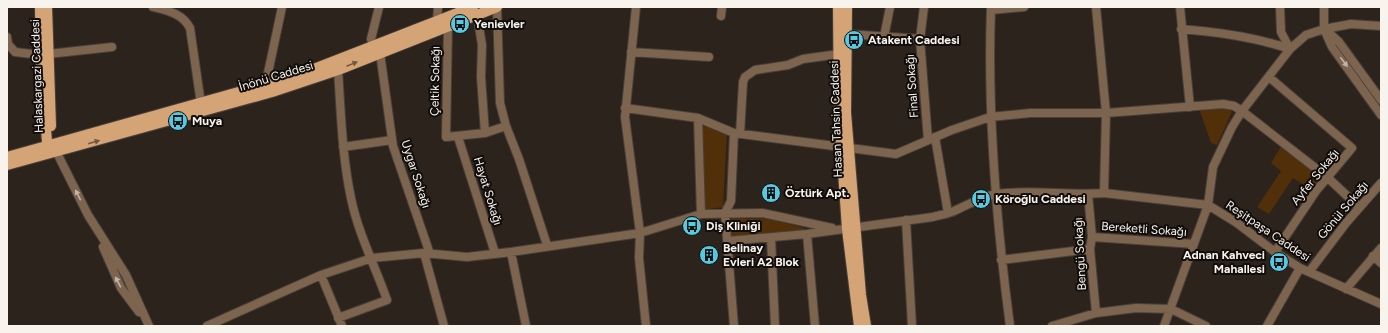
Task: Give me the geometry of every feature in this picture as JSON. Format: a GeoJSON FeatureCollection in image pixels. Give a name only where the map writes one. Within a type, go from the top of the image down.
{"type":"FeatureCollection","features":[{"type":"Feature","properties":{"kind":"main road"},"geometry":{"type":"LineString","coordinates":[[40,7],[51,149]]}},
{"type":"Feature","properties":{"kind":"main road","name":"Halaskargazi Caddesi"},"geometry":{"type":"LineString","coordinates":[[44,54],[47,7]]}},
{"type":"Feature","properties":{"kind":"main road"},"geometry":{"type":"LineString","coordinates":[[7,165],[51,149],[239,97],[270,84],[297,80],[337,66],[475,10],[497,7]]}},
{"type":"Feature","properties":{"kind":"main road","name":"Hasan Tahsin Caddesi"},"geometry":{"type":"LineString","coordinates":[[838,7],[839,54],[845,148],[847,229],[859,326]]}},
{"type":"Feature","properties":{"kind":"main road","name":"Hasan Tahsin Caddesi"},"geometry":{"type":"LineString","coordinates":[[845,148],[847,7]]}},
{"type":"Feature","properties":{"kind":"main road","name":"İnönü Caddesi"},"geometry":{"type":"LineString","coordinates":[[239,97],[297,80]]}},
{"type":"Feature","properties":{"kind":"main road"},"geometry":{"type":"LineString","coordinates":[[7,157],[51,149]]}},
{"type":"Feature","properties":{"kind":"main road","name":"Hasan Tahsin Caddesi"},"geometry":{"type":"LineString","coordinates":[[847,229],[866,326]]}},
{"type":"Feature","properties":{"kind":"street"},"geometry":{"type":"LineString","coordinates":[[153,7],[177,14],[185,20],[190,28],[202,107]]}},
{"type":"Feature","properties":{"kind":"street"},"geometry":{"type":"LineString","coordinates":[[270,84],[268,73],[282,7]]}},
{"type":"Feature","properties":{"kind":"street","name":"Uygar Sokağı"},"geometry":{"type":"LineString","coordinates":[[380,7],[371,39],[377,50],[392,140],[428,253],[444,326]]}},
{"type":"Feature","properties":{"kind":"street","name":"Çeltik Sokağı"},"geometry":{"type":"LineString","coordinates":[[438,7],[443,22],[446,138],[458,137]]}},
{"type":"Feature","properties":{"kind":"street"},"geometry":{"type":"LineString","coordinates":[[497,7],[500,104],[506,126],[519,159],[547,245]]}},
{"type":"Feature","properties":{"kind":"street"},"geometry":{"type":"LineString","coordinates":[[636,7],[625,108],[640,233],[639,258],[646,326]]}},
{"type":"Feature","properties":{"kind":"street"},"geometry":{"type":"LineString","coordinates":[[721,16],[722,7]]}},
{"type":"Feature","properties":{"kind":"street"},"geometry":{"type":"LineString","coordinates":[[884,37],[890,7]]}},
{"type":"Feature","properties":{"kind":"street","name":"Final Sokağı"},"geometry":{"type":"LineString","coordinates":[[924,7],[920,39],[932,139],[948,213]]}},
{"type":"Feature","properties":{"kind":"street"},"geometry":{"type":"LineString","coordinates":[[1010,326],[1001,260],[990,117],[991,9],[1024,7]]}},
{"type":"Feature","properties":{"kind":"street"},"geometry":{"type":"LineString","coordinates":[[1096,7],[1106,113],[1104,192]]}},
{"type":"Feature","properties":{"kind":"street"},"geometry":{"type":"LineString","coordinates":[[1180,7],[1190,107]]}},
{"type":"Feature","properties":{"kind":"street"},"geometry":{"type":"LineString","coordinates":[[1280,7],[1281,32],[1290,49]]}},
{"type":"Feature","properties":{"kind":"street"},"geometry":{"type":"LineString","coordinates":[[1324,7],[1324,29],[1332,47],[1381,115]]}},
{"type":"Feature","properties":{"kind":"street"},"geometry":{"type":"LineString","coordinates":[[475,10],[482,45],[481,77],[486,133]]}},
{"type":"Feature","properties":{"kind":"street"},"geometry":{"type":"LineString","coordinates":[[1164,326],[1208,205],[1213,168],[1232,127],[1242,111],[1290,49],[1306,35],[1324,29],[1351,24],[1381,26]]}},
{"type":"Feature","properties":{"kind":"street"},"geometry":{"type":"LineString","coordinates":[[1181,28],[1269,42],[1290,49]]}},
{"type":"Feature","properties":{"kind":"street"},"geometry":{"type":"LineString","coordinates":[[1324,29],[1339,42],[1381,100]]}},
{"type":"Feature","properties":{"kind":"street"},"geometry":{"type":"LineString","coordinates":[[847,34],[920,39]]}},
{"type":"Feature","properties":{"kind":"street"},"geometry":{"type":"LineString","coordinates":[[7,36],[8,44],[15,52],[44,54],[112,47]]}},
{"type":"Feature","properties":{"kind":"street"},"geometry":{"type":"LineString","coordinates":[[631,52],[709,57]]}},
{"type":"Feature","properties":{"kind":"street"},"geometry":{"type":"LineString","coordinates":[[734,326],[725,213],[731,201],[743,82],[750,72],[755,70],[792,64],[803,59],[839,54]]}},
{"type":"Feature","properties":{"kind":"street"},"geometry":{"type":"LineString","coordinates":[[337,66],[343,148],[351,199],[364,243],[372,258],[387,300],[338,318]]}},
{"type":"Feature","properties":{"kind":"street","name":"Ayfer Sokağı"},"geometry":{"type":"LineString","coordinates":[[1269,77],[1352,148],[1327,177],[1275,252]]}},
{"type":"Feature","properties":{"kind":"street"},"geometry":{"type":"LineString","coordinates":[[625,108],[698,118],[737,134],[896,154],[990,117],[1030,113],[1106,113],[1223,104],[1234,106],[1242,111],[1327,177],[1359,207]]}},
{"type":"Feature","properties":{"kind":"street"},"geometry":{"type":"LineString","coordinates":[[698,118],[701,214]]}},
{"type":"Feature","properties":{"kind":"street"},"geometry":{"type":"LineString","coordinates":[[458,137],[486,133],[506,126]]}},
{"type":"Feature","properties":{"kind":"street","name":"Hayat Sokağı"},"geometry":{"type":"LineString","coordinates":[[458,137],[495,253]]}},
{"type":"Feature","properties":{"kind":"street"},"geometry":{"type":"LineString","coordinates":[[343,148],[392,140]]}},
{"type":"Feature","properties":{"kind":"street"},"geometry":{"type":"LineString","coordinates":[[51,149],[97,230],[126,275],[149,326]]}},
{"type":"Feature","properties":{"kind":"street","name":"Gönül Sokağı"},"geometry":{"type":"LineString","coordinates":[[1309,272],[1359,207],[1381,183]]}},
{"type":"Feature","properties":{"kind":"street"},"geometry":{"type":"LineString","coordinates":[[728,241],[808,234],[948,213],[996,194],[1049,192],[1088,194],[1104,192],[1208,205]]}},
{"type":"Feature","properties":{"kind":"street","name":"Bengü Sokağı"},"geometry":{"type":"LineString","coordinates":[[1088,194],[1092,237],[1090,249],[1096,313]]}},
{"type":"Feature","properties":{"kind":"street","name":"Reşitpaşa Caddesi"},"geometry":{"type":"LineString","coordinates":[[1208,205],[1237,223],[1275,252],[1300,268],[1381,304]]}},
{"type":"Feature","properties":{"kind":"street"},"geometry":{"type":"LineString","coordinates":[[207,326],[321,275],[372,258],[428,253],[467,257],[511,252],[547,245],[640,233],[701,214],[762,213],[847,229]]}},
{"type":"Feature","properties":{"kind":"street"},"geometry":{"type":"LineString","coordinates":[[906,220],[912,326]]}},
{"type":"Feature","properties":{"kind":"street"},"geometry":{"type":"LineString","coordinates":[[808,234],[815,326]]}},
{"type":"Feature","properties":{"kind":"street","name":"Bereketli Sokağı"},"geometry":{"type":"LineString","coordinates":[[1092,237],[1194,244]]}},
{"type":"Feature","properties":{"kind":"street"},"geometry":{"type":"LineString","coordinates":[[771,238],[774,326]]}},
{"type":"Feature","properties":{"kind":"street"},"geometry":{"type":"LineString","coordinates":[[1346,289],[1381,248]]}},
{"type":"Feature","properties":{"kind":"street"},"geometry":{"type":"LineString","coordinates":[[1001,260],[1090,249]]}},
{"type":"Feature","properties":{"kind":"street"},"geometry":{"type":"LineString","coordinates":[[511,252],[526,326]]}},
{"type":"Feature","properties":{"kind":"street"},"geometry":{"type":"LineString","coordinates":[[1373,256],[1381,262]]}},
{"type":"Feature","properties":{"kind":"street"},"geometry":{"type":"LineString","coordinates":[[1267,326],[1300,268]]}},
{"type":"Feature","properties":{"kind":"street"},"geometry":{"type":"LineString","coordinates":[[321,275],[342,326]]}},
{"type":"Feature","properties":{"kind":"street"},"geometry":{"type":"LineString","coordinates":[[1052,326],[1096,313],[1136,308],[1171,309],[1206,326]]}},
{"type":"Feature","properties":{"kind":"shaded area"},"geometry":{"type":"Polygon","coordinates":[[[1224,107],[1232,112],[1217,145],[1211,143],[1200,111],[1224,107]]]}},
{"type":"Feature","properties":{"kind":"shaded area"},"geometry":{"type":"Polygon","coordinates":[[[703,126],[727,131],[723,207],[703,210],[703,126]]]}},
{"type":"Feature","properties":{"kind":"shaded area"},"geometry":{"type":"Polygon","coordinates":[[[1282,145],[1321,178],[1310,189],[1293,178],[1269,214],[1257,207],[1281,171],[1271,163],[1282,145]]]}},
{"type":"Feature","properties":{"kind":"shaded area"},"geometry":{"type":"Polygon","coordinates":[[[732,218],[769,219],[804,228],[804,231],[731,238],[732,218]]]}},
{"type":"Feature","properties":{"kind":"place","name":"Yenievler"},"geometry":{"type":"Point","coordinates":[460,24]}},
{"type":"Feature","properties":{"kind":"place","name":"Atakent Caddesi"},"geometry":{"type":"Point","coordinates":[854,40]}},
{"type":"Feature","properties":{"kind":"place","name":"Muya"},"geometry":{"type":"Point","coordinates":[178,121]}},
{"type":"Feature","properties":{"kind":"place","name":"Öztürk Apt."},"geometry":{"type":"Point","coordinates":[771,193]}},
{"type":"Feature","properties":{"kind":"place","name":"Köroğlu Caddesi"},"geometry":{"type":"Point","coordinates":[981,199]}},
{"type":"Feature","properties":{"kind":"place","name":"Diş Kliniği"},"geometry":{"type":"Point","coordinates":[692,226]}},
{"type":"Feature","properties":{"kind":"place","name":"Belinay Evleri A2 Blok"},"geometry":{"type":"Point","coordinates":[709,255]}},
{"type":"Feature","properties":{"kind":"place","name":"Adnan Kahveci Mahallesi"},"geometry":{"type":"Point","coordinates":[1279,262]}}]}
